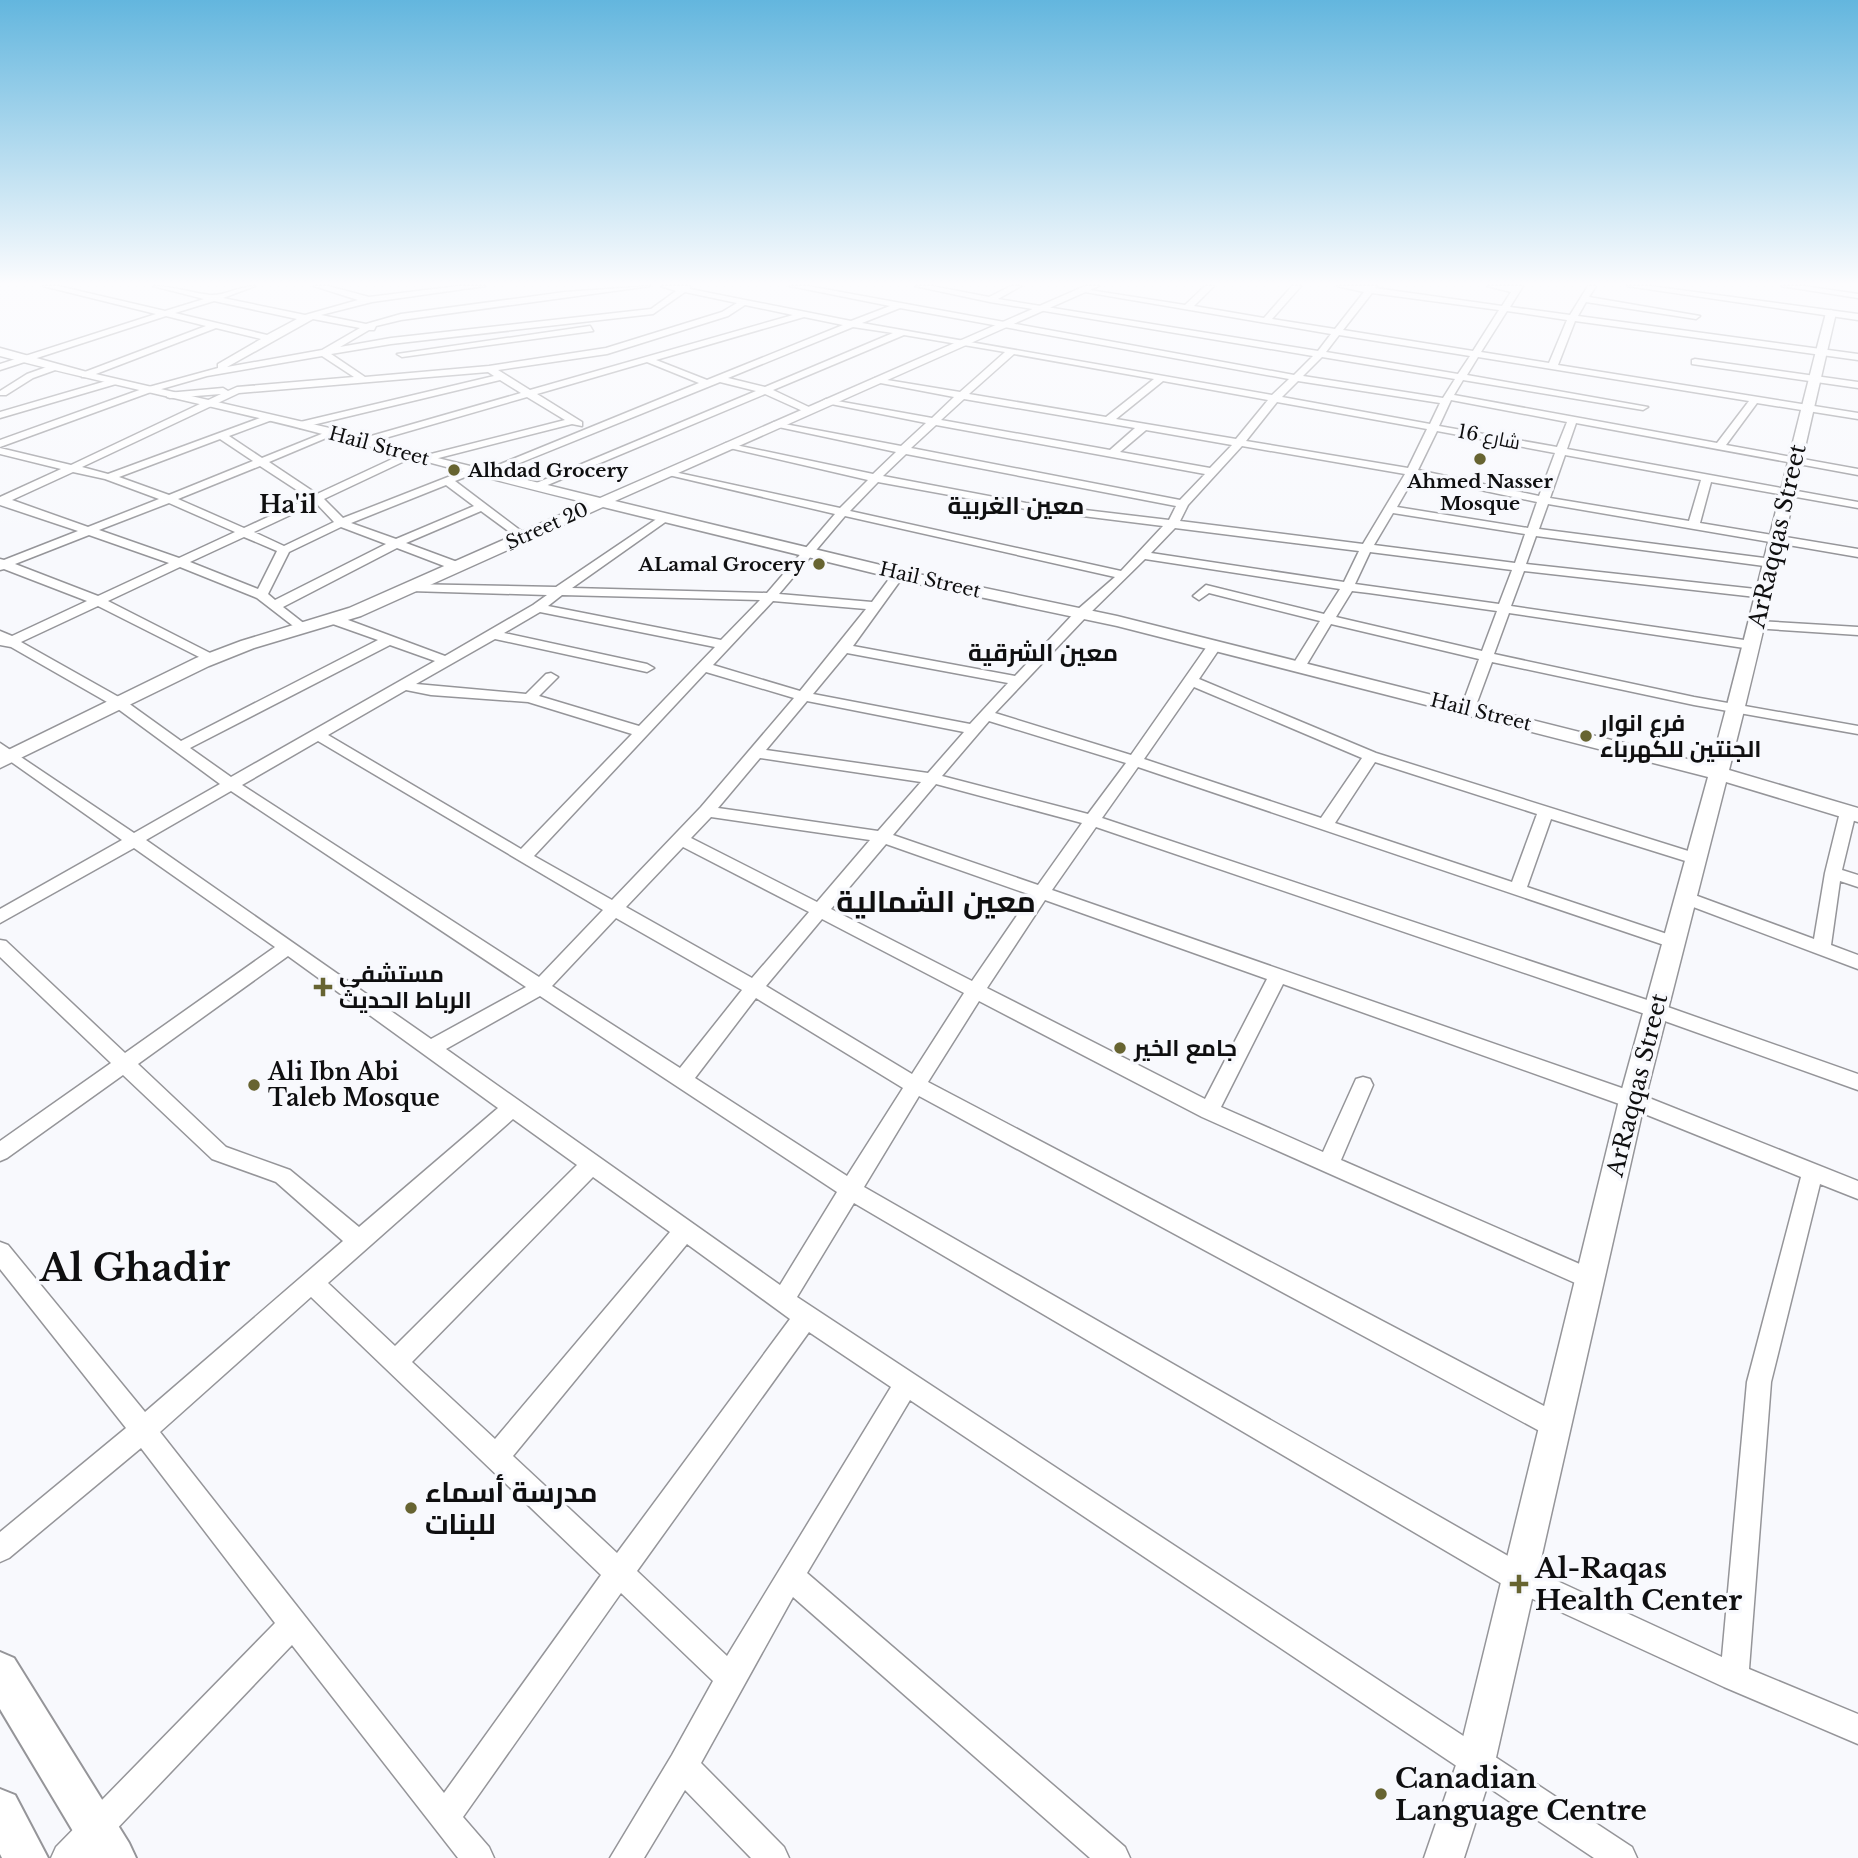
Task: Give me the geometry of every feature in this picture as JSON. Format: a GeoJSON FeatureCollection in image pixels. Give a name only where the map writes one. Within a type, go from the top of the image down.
{"type":"FeatureCollection","features":[{"type":"Feature","properties":{"kind":"main road"},"geometry":{"type":"LineString","coordinates":[[0,1672],[105,1842]]}},
{"type":"Feature","properties":{"kind":"main road"},"geometry":{"type":"LineString","coordinates":[[0,1810],[26,1858]]}},
{"type":"Feature","properties":{"kind":"street"},"geometry":{"type":"LineString","coordinates":[[3,393],[40,373]]}},
{"type":"Feature","properties":{"kind":"street","name":"Hail Street"},"geometry":{"type":"LineString","coordinates":[[75,373],[333,433],[423,459],[665,519],[1215,645],[1717,773],[1853,813]]}},
{"type":"Feature","properties":{"kind":"street"},"geometry":{"type":"LineString","coordinates":[[85,375],[91,373]]}},
{"type":"Feature","properties":{"kind":"street"},"geometry":{"type":"LineString","coordinates":[[0,444],[148,390],[206,373]]}},
{"type":"Feature","properties":{"kind":"street"},"geometry":{"type":"LineString","coordinates":[[351,373],[365,381]]}},
{"type":"Feature","properties":{"kind":"street"},"geometry":{"type":"LineString","coordinates":[[170,395],[448,373]]}},
{"type":"Feature","properties":{"kind":"street"},"geometry":{"type":"LineString","coordinates":[[494,373],[590,431]]}},
{"type":"Feature","properties":{"kind":"street"},"geometry":{"type":"LineString","coordinates":[[361,442],[599,373]]}},
{"type":"Feature","properties":{"kind":"street"},"geometry":{"type":"LineString","coordinates":[[681,373],[709,384]]}},
{"type":"Feature","properties":{"kind":"street"},"geometry":{"type":"LineString","coordinates":[[261,595],[284,550],[341,523],[447,481],[590,431],[735,373]]}},
{"type":"Feature","properties":{"kind":"street"},"geometry":{"type":"LineString","coordinates":[[538,486],[806,373]]}},
{"type":"Feature","properties":{"kind":"street","name":"ٍStreet 20"},"geometry":{"type":"LineString","coordinates":[[4,755],[211,659],[302,628],[335,620],[894,373]]}},
{"type":"Feature","properties":{"kind":"street"},"geometry":{"type":"LineString","coordinates":[[523,857],[770,597],[806,550],[901,450],[987,373]]}},
{"type":"Feature","properties":{"kind":"street","name":"شارع 16"},"geometry":{"type":"LineString","coordinates":[[1132,373],[1858,505]]}},
{"type":"Feature","properties":{"kind":"street"},"geometry":{"type":"LineString","coordinates":[[1268,373],[1447,399],[1858,472]]}},
{"type":"Feature","properties":{"kind":"street"},"geometry":{"type":"LineString","coordinates":[[682,1080],[754,988],[934,779],[973,729],[1082,613],[1124,575],[1173,523],[1183,504],[1238,444],[1274,399],[1302,373]]}},
{"type":"Feature","properties":{"kind":"street"},"geometry":{"type":"LineString","coordinates":[[1442,373],[1643,407]]}},
{"type":"Feature","properties":{"kind":"street"},"geometry":{"type":"LineString","coordinates":[[1299,666],[1412,472],[1447,399],[1465,373]]}},
{"type":"Feature","properties":{"kind":"street"},"geometry":{"type":"LineString","coordinates":[[1594,373],[1858,416]]}},
{"type":"Feature","properties":{"kind":"street"},"geometry":{"type":"LineString","coordinates":[[1692,389],[1694,373]]}},
{"type":"Feature","properties":{"kind":"street"},"geometry":{"type":"LineString","coordinates":[[1763,373],[1858,385]]}},
{"type":"Feature","properties":{"kind":"street","name":"ArRaqqas Street"},"geometry":{"type":"LineString","coordinates":[[1444,1858],[1476,1762],[1632,1100],[1755,635],[1817,373]]}},
{"type":"Feature","properties":{"kind":"street"},"geometry":{"type":"LineString","coordinates":[[300,425],[502,376]]}},
{"type":"Feature","properties":{"kind":"street"},"geometry":{"type":"LineString","coordinates":[[1108,419],[1161,378]]}},
{"type":"Feature","properties":{"kind":"street"},"geometry":{"type":"LineString","coordinates":[[720,379],[765,390],[808,410]]}},
{"type":"Feature","properties":{"kind":"street"},"geometry":{"type":"LineString","coordinates":[[875,381],[1412,472],[1543,500],[1694,524],[1774,551]]}},
{"type":"Feature","properties":{"kind":"street"},"geometry":{"type":"LineString","coordinates":[[1645,381],[1645,433]]}},
{"type":"Feature","properties":{"kind":"street"},"geometry":{"type":"LineString","coordinates":[[5,413],[113,382]]}},
{"type":"Feature","properties":{"kind":"street"},"geometry":{"type":"LineString","coordinates":[[1,501],[74,469],[236,390]]}},
{"type":"Feature","properties":{"kind":"street"},"geometry":{"type":"LineString","coordinates":[[1719,447],[1756,398]]}},
{"type":"Feature","properties":{"kind":"street"},"geometry":{"type":"LineString","coordinates":[[826,402],[1212,472]]}},
{"type":"Feature","properties":{"kind":"street"},"geometry":{"type":"LineString","coordinates":[[5,413],[56,423]]}},
{"type":"Feature","properties":{"kind":"street"},"geometry":{"type":"LineString","coordinates":[[109,477],[268,418]]}},
{"type":"Feature","properties":{"kind":"street"},"geometry":{"type":"LineString","coordinates":[[423,459],[573,421]]}},
{"type":"Feature","properties":{"kind":"street"},"geometry":{"type":"LineString","coordinates":[[1468,708],[1572,421]]}},
{"type":"Feature","properties":{"kind":"street"},"geometry":{"type":"LineString","coordinates":[[774,425],[1183,504]]}},
{"type":"Feature","properties":{"kind":"street"},"geometry":{"type":"LineString","coordinates":[[1112,454],[1144,426]]}},
{"type":"Feature","properties":{"kind":"street"},"geometry":{"type":"LineString","coordinates":[[1,564],[333,433]]}},
{"type":"Feature","properties":{"kind":"street"},"geometry":{"type":"LineString","coordinates":[[220,435],[318,499],[341,523],[456,566]]}},
{"type":"Feature","properties":{"kind":"street"},"geometry":{"type":"LineString","coordinates":[[726,446],[875,478],[1026,506],[1765,594]]}},
{"type":"Feature","properties":{"kind":"street"},"geometry":{"type":"LineString","coordinates":[[0,451],[109,477],[170,499],[243,534],[284,550]]}},
{"type":"Feature","properties":{"kind":"street"},"geometry":{"type":"LineString","coordinates":[[4,641],[243,534],[409,455]]}},
{"type":"Feature","properties":{"kind":"street"},"geometry":{"type":"LineString","coordinates":[[665,473],[906,528],[955,535],[1124,575]]}},
{"type":"Feature","properties":{"kind":"street"},"geometry":{"type":"LineString","coordinates":[[1694,524],[1707,478]]}},
{"type":"Feature","properties":{"kind":"street"},"geometry":{"type":"LineString","coordinates":[[447,481],[523,537]]}},
{"type":"Feature","properties":{"kind":"street"},"geometry":{"type":"LineString","coordinates":[[1,501],[179,562],[261,595],[302,628]]}},
{"type":"Feature","properties":{"kind":"street"},"geometry":{"type":"LineString","coordinates":[[274,606],[398,544],[482,507]]}},
{"type":"Feature","properties":{"kind":"street"},"geometry":{"type":"LineString","coordinates":[[1389,509],[1532,532],[1774,551],[1858,553]]}},
{"type":"Feature","properties":{"kind":"street"},"geometry":{"type":"LineString","coordinates":[[0,917],[233,786],[538,608],[665,519]]}},
{"type":"Feature","properties":{"kind":"street"},"geometry":{"type":"LineString","coordinates":[[1140,555],[1346,588],[1755,635],[1858,631]]}},
{"type":"Feature","properties":{"kind":"street"},"geometry":{"type":"LineString","coordinates":[[1,564],[96,600],[211,659]]}},
{"type":"Feature","properties":{"kind":"street"},"geometry":{"type":"LineString","coordinates":[[430,1049],[540,987],[707,811],[844,648],[898,574]]}},
{"type":"Feature","properties":{"kind":"street"},"geometry":{"type":"LineString","coordinates":[[410,587],[770,597],[875,606]]}},
{"type":"Feature","properties":{"kind":"street"},"geometry":{"type":"LineString","coordinates":[[1199,596],[1206,589],[1486,656],[1735,710],[1858,730]]}},
{"type":"Feature","properties":{"kind":"street"},"geometry":{"type":"LineString","coordinates":[[538,608],[723,645]]}},
{"type":"Feature","properties":{"kind":"street"},"geometry":{"type":"LineString","coordinates":[[335,620],[445,660]]}},
{"type":"Feature","properties":{"kind":"street"},"geometry":{"type":"LineString","coordinates":[[492,634],[647,668]]}},
{"type":"Feature","properties":{"kind":"street"},"geometry":{"type":"LineString","coordinates":[[179,748],[389,640]]}},
{"type":"Feature","properties":{"kind":"street"},"geometry":{"type":"LineString","coordinates":[[4,641],[118,703],[233,786],[851,1190],[1519,1578],[1734,1677],[1858,1729]]}},
{"type":"Feature","properties":{"kind":"street"},"geometry":{"type":"LineString","coordinates":[[783,1300],[976,991],[1042,891],[1094,821],[1215,645]]}},
{"type":"Feature","properties":{"kind":"street"},"geometry":{"type":"LineString","coordinates":[[844,648],[1018,681]]}},
{"type":"Feature","properties":{"kind":"street"},"geometry":{"type":"LineString","coordinates":[[703,667],[802,696],[973,729]]}},
{"type":"Feature","properties":{"kind":"street"},"geometry":{"type":"LineString","coordinates":[[529,698],[551,677]]}},
{"type":"Feature","properties":{"kind":"street"},"geometry":{"type":"LineString","coordinates":[[1191,681],[1371,756],[1695,859]]}},
{"type":"Feature","properties":{"kind":"street"},"geometry":{"type":"LineString","coordinates":[[402,685],[431,691],[529,698],[642,732]]}},
{"type":"Feature","properties":{"kind":"street"},"geometry":{"type":"LineString","coordinates":[[986,715],[1133,761],[1673,942]]}},
{"type":"Feature","properties":{"kind":"street"},"geometry":{"type":"LineString","coordinates":[[318,735],[523,857],[754,988],[915,1085],[1556,1426]]}},
{"type":"Feature","properties":{"kind":"street"},"geometry":{"type":"LineString","coordinates":[[756,753],[934,779],[1094,821],[1655,1010],[1858,1082]]}},
{"type":"Feature","properties":{"kind":"street"},"geometry":{"type":"LineString","coordinates":[[4,755],[134,840],[288,947],[806,1317],[1621,1858]]}},
{"type":"Feature","properties":{"kind":"street"},"geometry":{"type":"LineString","coordinates":[[1325,825],[1371,756]]}},
{"type":"Feature","properties":{"kind":"street"},"geometry":{"type":"LineString","coordinates":[[707,811],[883,837],[1632,1100],[1858,1190]]}},
{"type":"Feature","properties":{"kind":"street"},"geometry":{"type":"LineString","coordinates":[[1517,890],[1546,812]]}},
{"type":"Feature","properties":{"kind":"street"},"geometry":{"type":"LineString","coordinates":[[1821,949],[1833,873],[1853,813]]}},
{"type":"Feature","properties":{"kind":"street"},"geometry":{"type":"LineString","coordinates":[[679,838],[1209,1111],[1590,1279]]}},
{"type":"Feature","properties":{"kind":"street"},"geometry":{"type":"LineString","coordinates":[[1833,873],[1858,881]]}},
{"type":"Feature","properties":{"kind":"street"},"geometry":{"type":"LineString","coordinates":[[1686,898],[1858,962]]}},
{"type":"Feature","properties":{"kind":"street"},"geometry":{"type":"LineString","coordinates":[[0,946],[219,1153],[283,1175],[359,1241]]}},
{"type":"Feature","properties":{"kind":"street"},"geometry":{"type":"LineString","coordinates":[[0,1152],[288,947]]}},
{"type":"Feature","properties":{"kind":"street"},"geometry":{"type":"LineString","coordinates":[[1209,1111],[1278,976]]}},
{"type":"Feature","properties":{"kind":"street"},"geometry":{"type":"LineString","coordinates":[[1329,1163],[1363,1085]]}},
{"type":"Feature","properties":{"kind":"street"},"geometry":{"type":"LineString","coordinates":[[0,1549],[143,1430],[512,1107]]}},
{"type":"Feature","properties":{"kind":"street"},"geometry":{"type":"LineString","coordinates":[[396,1362],[592,1165]]}},
{"type":"Feature","properties":{"kind":"street"},"geometry":{"type":"LineString","coordinates":[[1734,1677],[1759,1382],[1813,1171]]}},
{"type":"Feature","properties":{"kind":"street"},"geometry":{"type":"LineString","coordinates":[[496,1457],[684,1231]]}},
{"type":"Feature","properties":{"kind":"street"},"geometry":{"type":"LineString","coordinates":[[0,1252],[478,1858]]}},
{"type":"Feature","properties":{"kind":"street"},"geometry":{"type":"LineString","coordinates":[[312,1283],[730,1678]]}},
{"type":"Feature","properties":{"kind":"street"},"geometry":{"type":"LineString","coordinates":[[444,1818],[806,1317]]}},
{"type":"Feature","properties":{"kind":"street"},"geometry":{"type":"LineString","coordinates":[[626,1858],[683,1766],[730,1678],[790,1576],[906,1385]]}},
{"type":"Feature","properties":{"kind":"street"},"geometry":{"type":"LineString","coordinates":[[790,1576],[1114,1858]]}},
{"type":"Feature","properties":{"kind":"street"},"geometry":{"type":"LineString","coordinates":[[67,1858],[105,1842],[293,1624]]}},
{"type":"Feature","properties":{"kind":"street"},"geometry":{"type":"LineString","coordinates":[[683,1766],[773,1858]]}},
{"type":"Feature","properties":{"kind":"place","name":"Ahmed Nasser Mosque"},"geometry":{"type":"Point","coordinates":[1480,459]}},
{"type":"Feature","properties":{"kind":"place","name":"Alhdad Grocery"},"geometry":{"type":"Point","coordinates":[454,470]}},
{"type":"Feature","properties":{"kind":"place","name":"ALamal Grocery"},"geometry":{"type":"Point","coordinates":[819,564]}},
{"type":"Feature","properties":{"kind":"place","name":"فرع انوار الجنتين للكهرباء"},"geometry":{"type":"Point","coordinates":[1586,736]}},
{"type":"Feature","properties":{"kind":"place","name":"مستشفى الرباط الحديث"},"geometry":{"type":"Point","coordinates":[323,987]}},
{"type":"Feature","properties":{"kind":"place","name":"جامع الخير"},"geometry":{"type":"Point","coordinates":[1120,1048]}},
{"type":"Feature","properties":{"kind":"place","name":"Ali Ibn Abi Taleb Mosque"},"geometry":{"type":"Point","coordinates":[254,1085]}},
{"type":"Feature","properties":{"kind":"place","name":"مدرسة أسماء للبنات"},"geometry":{"type":"Point","coordinates":[411,1508]}},
{"type":"Feature","properties":{"kind":"place","name":"Al-Raqas Health Center"},"geometry":{"type":"Point","coordinates":[1519,1584]}},
{"type":"Feature","properties":{"kind":"place","name":"Canadian Language Centre"},"geometry":{"type":"Point","coordinates":[1381,1794]}},
{"type":"Feature","properties":{"kind":"district","name":"Ha'il"},"geometry":{"type":"Point","coordinates":[288,504]}},
{"type":"Feature","properties":{"kind":"district","name":"معين الغربية"},"geometry":{"type":"Point","coordinates":[1016,505]}},
{"type":"Feature","properties":{"kind":"district","name":"معين الشرقية"},"geometry":{"type":"Point","coordinates":[1043,652]}},
{"type":"Feature","properties":{"kind":"district","name":"معين الشمالية"},"geometry":{"type":"Point","coordinates":[936,901]}},
{"type":"Feature","properties":{"kind":"district","name":"Al Ghadir"},"geometry":{"type":"Point","coordinates":[135,1268]}}]}
